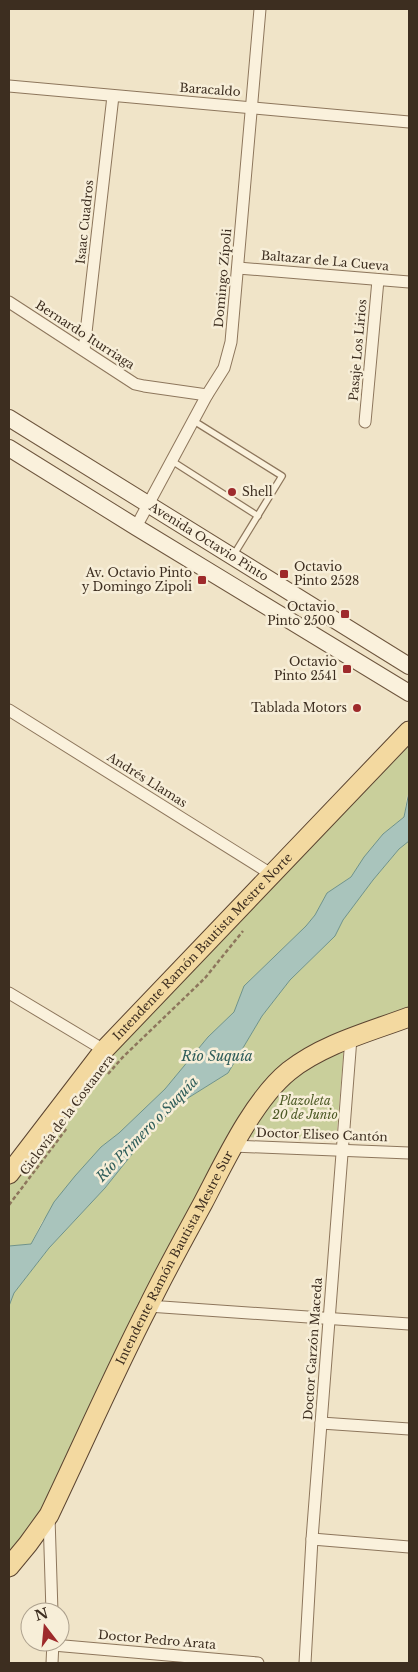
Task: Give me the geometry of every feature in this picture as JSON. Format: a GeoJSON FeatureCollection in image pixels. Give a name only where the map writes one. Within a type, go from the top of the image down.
{"type":"FeatureCollection","features":[{"type":"Feature","properties":{"kind":"main road","name":"Avenida Octavio Pinto"},"geometry":{"type":"LineString","coordinates":[[9,418],[409,666]]}},
{"type":"Feature","properties":{"kind":"main road","name":"Avenida Octavio Pinto"},"geometry":{"type":"LineString","coordinates":[[9,448],[409,694]]}},
{"type":"Feature","properties":{"kind":"main road","name":"Intendente Ramón Bautista Mestre Norte"},"geometry":{"type":"LineString","coordinates":[[9,1174],[104,1050],[409,731]]}},
{"type":"Feature","properties":{"kind":"main road","name":"Intendente Ramón Bautista Mestre Sur"},"geometry":{"type":"LineString","coordinates":[[9,1567],[49,1515],[148,1306],[233,1146],[253,1114],[277,1082],[309,1058],[351,1038],[409,1017]]}},
{"type":"Feature","properties":{"kind":"street","name":"Domingo Zípoli"},"geometry":{"type":"LineString","coordinates":[[136,527],[229,356],[253,107],[260,9]]}},
{"type":"Feature","properties":{"kind":"street","name":"Baracaldo"},"geometry":{"type":"LineString","coordinates":[[9,86],[409,122]]}},
{"type":"Feature","properties":{"kind":"street","name":"Isaac Cuadros"},"geometry":{"type":"LineString","coordinates":[[84,350],[113,96]]}},
{"type":"Feature","properties":{"kind":"street","name":"Baltazar de La Cueva"},"geometry":{"type":"LineString","coordinates":[[238,268],[409,282]]}},
{"type":"Feature","properties":{"kind":"street","name":"Pasaje Los Lirios"},"geometry":{"type":"LineString","coordinates":[[365,422],[378,280]]}},
{"type":"Feature","properties":{"kind":"street","name":"Bernardo Iturriaga"},"geometry":{"type":"LineString","coordinates":[[9,302],[136,384],[207,395]]}},
{"type":"Feature","properties":{"kind":"street","name":"Andrés Llamas"},"geometry":{"type":"LineString","coordinates":[[9,710],[272,874]]}},
{"type":"Feature","properties":{"kind":"street"},"geometry":{"type":"LineString","coordinates":[[9,993],[104,1050]]}},
{"type":"Feature","properties":{"kind":"street","name":"Doctor Garzón Maceda"},"geometry":{"type":"LineString","coordinates":[[304,1663],[351,1038]]}},
{"type":"Feature","properties":{"kind":"street","name":"Doctor Eliseo Cantón"},"geometry":{"type":"LineString","coordinates":[[233,1146],[409,1153]]}},
{"type":"Feature","properties":{"kind":"street"},"geometry":{"type":"LineString","coordinates":[[148,1306],[409,1324]]}},
{"type":"Feature","properties":{"kind":"street"},"geometry":{"type":"LineString","coordinates":[[321,1423],[409,1429]]}},
{"type":"Feature","properties":{"kind":"street"},"geometry":{"type":"LineString","coordinates":[[49,1515],[52,1602]]}},
{"type":"Feature","properties":{"kind":"street"},"geometry":{"type":"LineString","coordinates":[[312,1539],[409,1547]]}},
{"type":"Feature","properties":{"kind":"street","name":"Doctor Pedro Arata"},"geometry":{"type":"LineString","coordinates":[[70,1645],[258,1663]]}},
{"type":"Feature","properties":{"kind":"lane"},"geometry":{"type":"LineString","coordinates":[[194,421],[282,476],[232,558]]}},
{"type":"Feature","properties":{"kind":"lane"},"geometry":{"type":"LineString","coordinates":[[172,461],[258,516]]}},
{"type":"Feature","properties":{"kind":"path","name":"Ciclovía de la Costanera"},"geometry":{"type":"LineString","coordinates":[[106,1077],[122,1058],[205,978],[248,925]]}},
{"type":"Feature","properties":{"kind":"path","name":"Ciclovía de la Costanera"},"geometry":{"type":"LineString","coordinates":[[9,1205],[67,1128]]}},
{"type":"Feature","properties":{"kind":"green space"},"geometry":{"type":"Polygon","coordinates":[[[409,731],[409,794],[407,796],[404,817],[383,834],[351,877],[327,893],[315,915],[306,926],[244,986],[234,1012],[208,1037],[165,1089],[119,1133],[101,1147],[42,1222],[31,1244],[9,1246],[9,1174],[104,1050],[409,731]]]}},
{"type":"Feature","properties":{"kind":"green space"},"geometry":{"type":"Polygon","coordinates":[[[409,841],[409,1017],[309,1058],[253,1113],[49,1515],[9,1567],[9,1306],[14,1293],[49,1248],[105,1188],[152,1129],[180,1103],[228,1073],[262,1016],[290,980],[335,936],[343,920],[373,880],[399,849],[409,841]]]}},
{"type":"Feature","properties":{"kind":"green space","name":"Plazoleta 20 de Junio"},"geometry":{"type":"Polygon","coordinates":[[[344,1047],[336,1141],[244,1137],[282,1086],[308,1066],[344,1047]]]}},
{"type":"Feature","properties":{"kind":"water","name":"Río Suquía"},"geometry":{"type":"Polygon","coordinates":[[[409,792],[409,841],[399,849],[373,880],[343,920],[335,936],[290,980],[262,1016],[228,1073],[180,1103],[152,1129],[105,1188],[49,1248],[14,1293],[9,1306],[9,1246],[31,1244],[54,1202],[75,1176],[101,1147],[119,1133],[165,1089],[208,1037],[234,1012],[244,986],[306,926],[315,915],[327,893],[351,877],[364,857],[383,834],[404,817],[409,792]]]}},
{"type":"Feature","properties":{"kind":"place","name":"Shell"},"geometry":{"type":"Point","coordinates":[232,492]}},
{"type":"Feature","properties":{"kind":"place","name":"Octavio Pinto 2528"},"geometry":{"type":"Point","coordinates":[284,574]}},
{"type":"Feature","properties":{"kind":"place","name":"Av. Octavio Pinto y Domingo Zipoli"},"geometry":{"type":"Point","coordinates":[202,580]}},
{"type":"Feature","properties":{"kind":"place","name":"Octavio Pinto 2500"},"geometry":{"type":"Point","coordinates":[345,614]}},
{"type":"Feature","properties":{"kind":"place","name":"Octavio Pinto 2541"},"geometry":{"type":"Point","coordinates":[347,669]}},
{"type":"Feature","properties":{"kind":"place","name":"Tablada Motors"},"geometry":{"type":"Point","coordinates":[357,708]}},
{"type":"Feature","properties":{"kind":"water label","name":"Río Primero o Suquía"},"geometry":{"type":"Point","coordinates":[147,1129]}}]}
